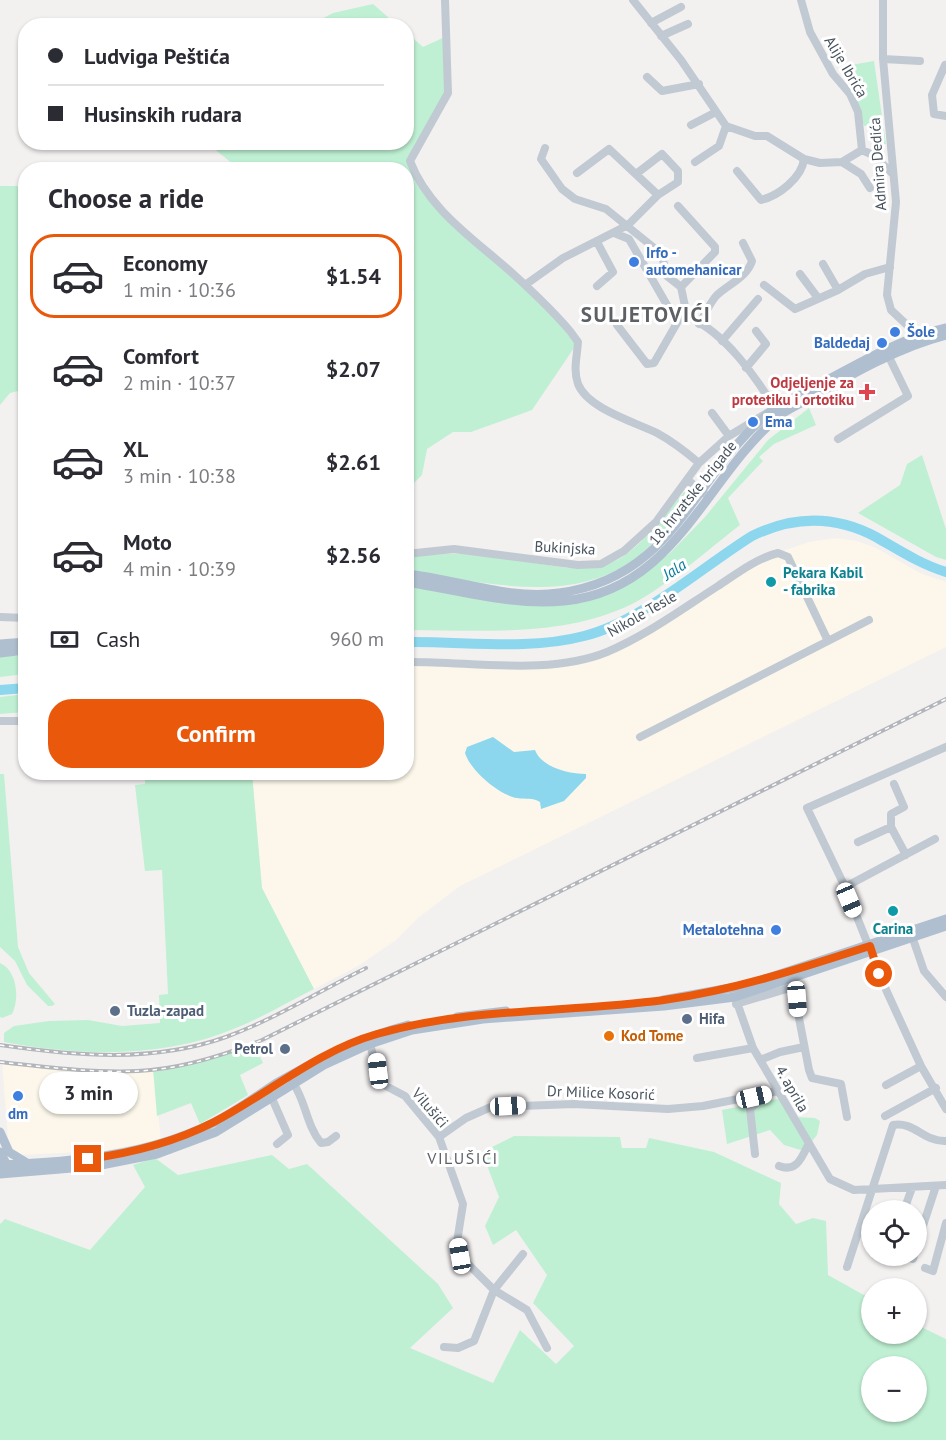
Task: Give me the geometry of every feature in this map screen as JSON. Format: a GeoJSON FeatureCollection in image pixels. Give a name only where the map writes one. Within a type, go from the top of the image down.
{"type":"FeatureCollection","features":[{"type":"Feature","properties":{"kind":"main road","name":"18. hrvatske brigade"},"geometry":{"type":"LineString","coordinates":[[414,583],[538,602],[566,601],[600,593],[626,581],[654,563],[675,543],[740,443],[775,408],[946,328]]}},
{"type":"Feature","properties":{"kind":"main road","name":"18. hrvatske brigade"},"geometry":{"type":"LineString","coordinates":[[414,575],[528,593],[560,593],[596,583],[640,562],[657,548],[781,415],[829,386],[889,357],[921,338],[946,335]]}},
{"type":"Feature","properties":{"kind":"main road"},"geometry":{"type":"LineString","coordinates":[[0,644],[18,643]]}},
{"type":"Feature","properties":{"kind":"main road"},"geometry":{"type":"LineString","coordinates":[[0,653],[18,652]]}},
{"type":"Feature","properties":{"kind":"main road"},"geometry":{"type":"LineString","coordinates":[[1,1169],[23,1173],[96,1166],[157,1154],[216,1132],[324,1065],[370,1044],[412,1030],[483,1020],[664,1006],[735,996],[946,919]]}},
{"type":"Feature","properties":{"kind":"main road"},"geometry":{"type":"LineString","coordinates":[[871,948],[913,939],[946,926]]}},
{"type":"Feature","properties":{"kind":"main road"},"geometry":{"type":"LineString","coordinates":[[1,1169],[29,1163],[109,1156],[155,1146],[189,1134],[215,1121],[317,1060],[370,1036],[412,1024],[481,1013],[735,996]]}},
{"type":"Feature","properties":{"kind":"main road"},"geometry":{"type":"LineString","coordinates":[[0,1131],[3,1150],[1,1169]]}},
{"type":"Feature","properties":{"kind":"main road"},"geometry":{"type":"LineString","coordinates":[[3,1150],[18,1160],[29,1163]]}},
{"type":"Feature","properties":{"kind":"street"},"geometry":{"type":"LineString","coordinates":[[410,162],[448,93],[445,0]]}},
{"type":"Feature","properties":{"kind":"street"},"geometry":{"type":"LineString","coordinates":[[633,0],[699,84],[726,126],[755,136],[767,136],[777,140],[804,159],[842,162],[861,174],[870,188]]}},
{"type":"Feature","properties":{"kind":"street","name":"Alije Ibrića"},"geometry":{"type":"LineString","coordinates":[[801,0],[810,32],[833,74],[850,94],[858,112],[862,150]]}},
{"type":"Feature","properties":{"kind":"street","name":"Admira Dedića"},"geometry":{"type":"LineString","coordinates":[[882,0],[883,59],[896,202],[887,296],[891,310],[921,338]]}},
{"type":"Feature","properties":{"kind":"street"},"geometry":{"type":"LineString","coordinates":[[651,23],[681,7]]}},
{"type":"Feature","properties":{"kind":"street"},"geometry":{"type":"LineString","coordinates":[[661,36],[688,24]]}},
{"type":"Feature","properties":{"kind":"street"},"geometry":{"type":"LineString","coordinates":[[883,59],[920,61]]}},
{"type":"Feature","properties":{"kind":"street"},"geometry":{"type":"LineString","coordinates":[[945,65],[932,95],[934,114],[946,116]]}},
{"type":"Feature","properties":{"kind":"street"},"geometry":{"type":"LineString","coordinates":[[647,77],[662,91],[699,84]]}},
{"type":"Feature","properties":{"kind":"street"},"geometry":{"type":"LineString","coordinates":[[691,125],[716,112]]}},
{"type":"Feature","properties":{"kind":"street"},"geometry":{"type":"LineString","coordinates":[[695,162],[719,146],[726,126]]}},
{"type":"Feature","properties":{"kind":"street"},"geometry":{"type":"LineString","coordinates":[[545,148],[541,159],[562,189],[575,199],[606,209],[628,225],[660,254],[667,276],[681,287],[684,316],[654,363],[647,364],[617,325]]}},
{"type":"Feature","properties":{"kind":"street"},"geometry":{"type":"LineString","coordinates":[[577,173],[609,149],[658,195]]}},
{"type":"Feature","properties":{"kind":"street"},"geometry":{"type":"LineString","coordinates":[[842,162],[862,150],[873,154],[893,174]]}},
{"type":"Feature","properties":{"kind":"street"},"geometry":{"type":"LineString","coordinates":[[525,285],[562,258],[628,225],[658,195],[678,182],[678,171],[662,154],[636,174]]}},
{"type":"Feature","properties":{"kind":"street"},"geometry":{"type":"LineString","coordinates":[[737,171],[761,200],[775,195],[789,184],[803,168],[804,159]]}},
{"type":"Feature","properties":{"kind":"street"},"geometry":{"type":"LineString","coordinates":[[414,169],[424,190],[455,224],[557,315],[576,339],[575,365],[579,386],[592,400],[610,413],[658,433],[699,463]]}},
{"type":"Feature","properties":{"kind":"street"},"geometry":{"type":"LineString","coordinates":[[678,206],[715,247],[715,252],[681,287]]}},
{"type":"Feature","properties":{"kind":"street"},"geometry":{"type":"LineString","coordinates":[[614,233],[629,239],[671,312],[699,324],[722,342],[746,368],[775,408]]}},
{"type":"Feature","properties":{"kind":"street"},"geometry":{"type":"LineString","coordinates":[[597,242],[613,272],[597,286]]}},
{"type":"Feature","properties":{"kind":"street"},"geometry":{"type":"LineString","coordinates":[[699,324],[716,296],[738,280],[751,265],[752,261],[743,243]]}},
{"type":"Feature","properties":{"kind":"street"},"geometry":{"type":"LineString","coordinates":[[823,264],[838,290]]}},
{"type":"Feature","properties":{"kind":"street"},"geometry":{"type":"LineString","coordinates":[[764,285],[795,309],[838,290],[865,274],[890,267]]}},
{"type":"Feature","properties":{"kind":"street"},"geometry":{"type":"LineString","coordinates":[[800,274],[818,298]]}},
{"type":"Feature","properties":{"kind":"street"},"geometry":{"type":"LineString","coordinates":[[722,342],[758,299]]}},
{"type":"Feature","properties":{"kind":"street"},"geometry":{"type":"LineString","coordinates":[[746,368],[766,344],[756,331]]}},
{"type":"Feature","properties":{"kind":"street"},"geometry":{"type":"LineString","coordinates":[[838,439],[908,396],[889,357]]}},
{"type":"Feature","properties":{"kind":"street","name":"Bukinjska"},"geometry":{"type":"LineString","coordinates":[[414,553],[454,549],[555,564],[601,564],[624,551],[656,522],[699,463],[729,436],[775,408]]}},
{"type":"Feature","properties":{"kind":"street"},"geometry":{"type":"LineString","coordinates":[[712,413],[729,436]]}},
{"type":"Feature","properties":{"kind":"street"},"geometry":{"type":"LineString","coordinates":[[688,480],[705,494]]}},
{"type":"Feature","properties":{"kind":"street","name":"Nikole Tesle"},"geometry":{"type":"LineString","coordinates":[[414,662],[549,665],[583,660],[607,652],[648,632],[740,571],[778,554],[788,557],[828,641]]}},
{"type":"Feature","properties":{"kind":"street"},"geometry":{"type":"LineString","coordinates":[[0,617],[18,618]]}},
{"type":"Feature","properties":{"kind":"street"},"geometry":{"type":"LineString","coordinates":[[640,737],[869,620]]}},
{"type":"Feature","properties":{"kind":"street"},"geometry":{"type":"LineString","coordinates":[[0,722],[18,721]]}},
{"type":"Feature","properties":{"kind":"street"},"geometry":{"type":"LineString","coordinates":[[946,747],[807,808],[845,887],[887,992],[921,1066],[936,1088],[946,1109]]}},
{"type":"Feature","properties":{"kind":"street"},"geometry":{"type":"LineString","coordinates":[[894,784],[904,807],[891,814],[891,826],[906,855]]}},
{"type":"Feature","properties":{"kind":"street"},"geometry":{"type":"LineString","coordinates":[[858,842],[891,826]]}},
{"type":"Feature","properties":{"kind":"street"},"geometry":{"type":"LineString","coordinates":[[845,887],[934,839]]}},
{"type":"Feature","properties":{"kind":"street"},"geometry":{"type":"LineString","coordinates":[[913,939],[924,971],[946,997]]}},
{"type":"Feature","properties":{"kind":"street"},"geometry":{"type":"LineString","coordinates":[[735,996],[793,987],[812,1078],[841,1084],[847,1117]]}},
{"type":"Feature","properties":{"kind":"street","name":"4. aprila"},"geometry":{"type":"LineString","coordinates":[[735,996],[753,1048],[830,1179],[837,1185],[854,1190],[946,1185]]}},
{"type":"Feature","properties":{"kind":"street","name":"Vilušići"},"geometry":{"type":"LineString","coordinates":[[370,1044],[378,1071],[386,1086],[405,1096],[439,1137],[463,1204],[457,1242],[460,1256],[494,1290],[527,1310],[547,1348]]}},
{"type":"Feature","properties":{"kind":"street"},"geometry":{"type":"LineString","coordinates":[[760,1060],[804,1047]]}},
{"type":"Feature","properties":{"kind":"street"},"geometry":{"type":"LineString","coordinates":[[697,1058],[753,1048]]}},
{"type":"Feature","properties":{"kind":"street"},"geometry":{"type":"LineString","coordinates":[[886,1085],[921,1066]]}},
{"type":"Feature","properties":{"kind":"street"},"geometry":{"type":"LineString","coordinates":[[293,1083],[321,1143],[328,1142],[336,1136]]}},
{"type":"Feature","properties":{"kind":"street"},"geometry":{"type":"LineString","coordinates":[[885,1116],[936,1088]]}},
{"type":"Feature","properties":{"kind":"street","name":"Dr Milice Kosorić"},"geometry":{"type":"LineString","coordinates":[[439,1137],[466,1118],[491,1107],[574,1104],[668,1109],[703,1106],[778,1091]]}},
{"type":"Feature","properties":{"kind":"street"},"geometry":{"type":"LineString","coordinates":[[755,1154],[750,1109],[753,1103],[769,1093]]}},
{"type":"Feature","properties":{"kind":"street"},"geometry":{"type":"LineString","coordinates":[[271,1096],[288,1135],[277,1144]]}},
{"type":"Feature","properties":{"kind":"street"},"geometry":{"type":"LineString","coordinates":[[847,1267],[893,1125],[909,1126],[933,1142],[946,1142]]}},
{"type":"Feature","properties":{"kind":"street"},"geometry":{"type":"LineString","coordinates":[[779,1166],[788,1168],[796,1165],[808,1143]]}},
{"type":"Feature","properties":{"kind":"street"},"geometry":{"type":"LineString","coordinates":[[927,1213],[936,1186]]}},
{"type":"Feature","properties":{"kind":"street"},"geometry":{"type":"LineString","coordinates":[[908,1200],[912,1188]]}},
{"type":"Feature","properties":{"kind":"street"},"geometry":{"type":"LineString","coordinates":[[925,1269],[933,1271],[946,1223]]}},
{"type":"Feature","properties":{"kind":"street"},"geometry":{"type":"LineString","coordinates":[[444,1347],[458,1348],[474,1341],[494,1290],[523,1254]]}},
{"type":"Feature","properties":{"kind":"shaded area"},"geometry":{"type":"Polygon","coordinates":[[[835,538],[857,541],[876,548],[920,573],[946,582],[946,647],[460,886],[418,918],[396,940],[358,966],[314,989],[262,888],[253,780],[414,780],[414,662],[549,665],[607,652],[771,555],[809,542],[835,538]]]}},
{"type":"Feature","properties":{"kind":"shaded area"},"geometry":{"type":"Polygon","coordinates":[[[2,1063],[77,1070],[153,1069],[161,1140],[102,1151],[19,1155],[15,1153],[8,1138],[2,1063]]]}},
{"type":"Feature","properties":{"kind":"green space"},"geometry":{"type":"Polygon","coordinates":[[[373,4],[389,18],[323,18],[333,13],[373,4]]]}},
{"type":"Feature","properties":{"kind":"green space"},"geometry":{"type":"Polygon","coordinates":[[[447,36],[448,93],[410,162],[230,162],[216,150],[414,150],[414,39],[423,47],[447,36]]]}},
{"type":"Feature","properties":{"kind":"green space"},"geometry":{"type":"Polygon","coordinates":[[[874,61],[886,144],[881,144],[872,125],[864,126],[855,93],[839,67],[874,61]]]}},
{"type":"Feature","properties":{"kind":"green space"},"geometry":{"type":"Polygon","coordinates":[[[414,169],[424,190],[511,272],[578,342],[532,410],[471,432],[453,432],[427,449],[422,475],[414,483],[414,169]]]}},
{"type":"Feature","properties":{"kind":"green space"},"geometry":{"type":"Polygon","coordinates":[[[0,186],[18,186],[18,391],[10,393],[0,405],[0,186]]]}},
{"type":"Feature","properties":{"kind":"green space"},"geometry":{"type":"Polygon","coordinates":[[[809,408],[816,425],[774,444],[759,457],[763,461],[728,498],[740,525],[673,578],[632,604],[605,615],[550,627],[493,631],[414,630],[414,586],[526,605],[620,588],[670,553],[705,517],[768,440],[809,408]]]}},
{"type":"Feature","properties":{"kind":"green space"},"geometry":{"type":"Polygon","coordinates":[[[922,455],[946,529],[946,560],[936,557],[858,513],[900,485],[907,464],[922,455]]]}},
{"type":"Feature","properties":{"kind":"green space"},"geometry":{"type":"Polygon","coordinates":[[[684,492],[687,492],[690,501],[636,558],[610,573],[582,582],[554,587],[524,587],[414,573],[414,556],[466,553],[568,568],[605,565],[620,559],[640,543],[684,492]]]}},
{"type":"Feature","properties":{"kind":"green space"},"geometry":{"type":"Polygon","coordinates":[[[0,656],[18,656],[18,675],[0,677],[0,656]]]}},
{"type":"Feature","properties":{"kind":"green space"},"geometry":{"type":"Polygon","coordinates":[[[18,695],[18,713],[0,714],[0,697],[18,695]]]}},
{"type":"Feature","properties":{"kind":"green space"},"geometry":{"type":"Polygon","coordinates":[[[0,774],[4,774],[18,947],[29,973],[55,1004],[52,1006],[48,1006],[27,985],[15,961],[0,947],[0,774]]]}},
{"type":"Feature","properties":{"kind":"green space"},"geometry":{"type":"Polygon","coordinates":[[[145,780],[253,780],[262,888],[314,989],[236,1028],[208,1038],[151,1050],[92,1052],[4,1042],[4,1033],[14,1026],[49,1021],[88,1020],[122,1026],[160,1023],[159,995],[168,994],[162,870],[145,871],[135,785],[145,784],[145,780]]]}},
{"type":"Feature","properties":{"kind":"green space"},"geometry":{"type":"Polygon","coordinates":[[[0,963],[10,972],[16,993],[12,1014],[2,1018],[0,1017],[0,963]]]}},
{"type":"Feature","properties":{"kind":"green space"},"geometry":{"type":"Polygon","coordinates":[[[254,1044],[263,1063],[240,1075],[248,1095],[200,1124],[191,1103],[157,1116],[153,1069],[218,1057],[254,1044]]]}},
{"type":"Feature","properties":{"kind":"green space"},"geometry":{"type":"Polygon","coordinates":[[[782,1098],[796,1117],[815,1118],[820,1121],[817,1135],[804,1151],[784,1145],[770,1130],[727,1144],[722,1110],[782,1098]]]}},
{"type":"Feature","properties":{"kind":"green space"},"geometry":{"type":"Polygon","coordinates":[[[514,1136],[620,1137],[622,1148],[646,1148],[649,1138],[714,1152],[781,1183],[779,1204],[796,1224],[813,1218],[826,1221],[828,1275],[861,1293],[861,1344],[927,1344],[927,1330],[946,1339],[946,1440],[0,1440],[0,1224],[5,1219],[90,1250],[145,1187],[133,1165],[155,1158],[178,1175],[272,1155],[289,1169],[307,1164],[438,1284],[453,1308],[410,1348],[493,1383],[520,1330],[556,1364],[574,1346],[533,1303],[547,1275],[516,1230],[493,1245],[485,1226],[499,1197],[482,1152],[514,1136]]]}},
{"type":"Feature","properties":{"kind":"water"},"geometry":{"type":"Polygon","coordinates":[[[493,737],[514,752],[535,750],[538,756],[549,765],[572,773],[586,774],[586,778],[564,801],[541,809],[540,802],[537,800],[510,796],[494,787],[479,774],[465,753],[467,747],[493,737]]]}},
{"type":"Feature","properties":{"kind":"waterway","name":"Jala"},"geometry":{"type":"LineString","coordinates":[[414,642],[518,644],[562,641],[584,636],[606,629],[649,606],[752,536],[767,529],[798,522],[830,522],[861,530],[918,561],[946,572]]}},
{"type":"Feature","properties":{"kind":"waterway","name":"Jala"},"geometry":{"type":"LineString","coordinates":[[0,690],[18,689]]}},
{"type":"Feature","properties":{"kind":"railway"},"geometry":{"type":"LineString","coordinates":[[0,1062],[86,1070],[154,1070],[186,1065],[247,1046],[946,699]]}},
{"type":"Feature","properties":{"kind":"railway"},"geometry":{"type":"LineString","coordinates":[[0,1045],[57,1052],[114,1055],[171,1051],[226,1037],[262,1022],[366,968]]}},
{"type":"Feature","properties":{"kind":"place","name":"Irfo - automehanicar"},"geometry":{"type":"Point","coordinates":[634,262]}},
{"type":"Feature","properties":{"kind":"place","name":"Šole"},"geometry":{"type":"Point","coordinates":[895,332]}},
{"type":"Feature","properties":{"kind":"place","name":"Baldedaj"},"geometry":{"type":"Point","coordinates":[882,343]}},
{"type":"Feature","properties":{"kind":"place","name":"Odjeljenje za protetiku i ortotiku"},"geometry":{"type":"Point","coordinates":[867,392]}},
{"type":"Feature","properties":{"kind":"place","name":"Ema"},"geometry":{"type":"Point","coordinates":[753,422]}},
{"type":"Feature","properties":{"kind":"place","name":"Pekara Kabil - fabrika"},"geometry":{"type":"Point","coordinates":[771,582]}},
{"type":"Feature","properties":{"kind":"place","name":"Carina"},"geometry":{"type":"Point","coordinates":[893,911]}},
{"type":"Feature","properties":{"kind":"place","name":"Metalotehna"},"geometry":{"type":"Point","coordinates":[776,930]}},
{"type":"Feature","properties":{"kind":"place","name":"Tuzla-zapad"},"geometry":{"type":"Point","coordinates":[115,1011]}},
{"type":"Feature","properties":{"kind":"place","name":"Hifa"},"geometry":{"type":"Point","coordinates":[687,1019]}},
{"type":"Feature","properties":{"kind":"place","name":"Kod Tome"},"geometry":{"type":"Point","coordinates":[609,1036]}},
{"type":"Feature","properties":{"kind":"place","name":"Petrol"},"geometry":{"type":"Point","coordinates":[285,1049]}},
{"type":"Feature","properties":{"kind":"place","name":"dm"},"geometry":{"type":"Point","coordinates":[18,1096]}},
{"type":"Feature","properties":{"kind":"district","name":"SULJETOVIĆI"},"geometry":{"type":"Point","coordinates":[646,315]}},
{"type":"Feature","properties":{"kind":"district","name":"VILUŠIĆI"},"geometry":{"type":"Point","coordinates":[463,1158]}},
{"type":"Feature","properties":{"kind":"route"},"geometry":{"type":"LineString","coordinates":[[88,1159],[155,1146],[189,1134],[317,1060],[370,1036],[412,1024],[481,1013],[663,1000],[733,989],[870,946],[879,974]]}}]}
